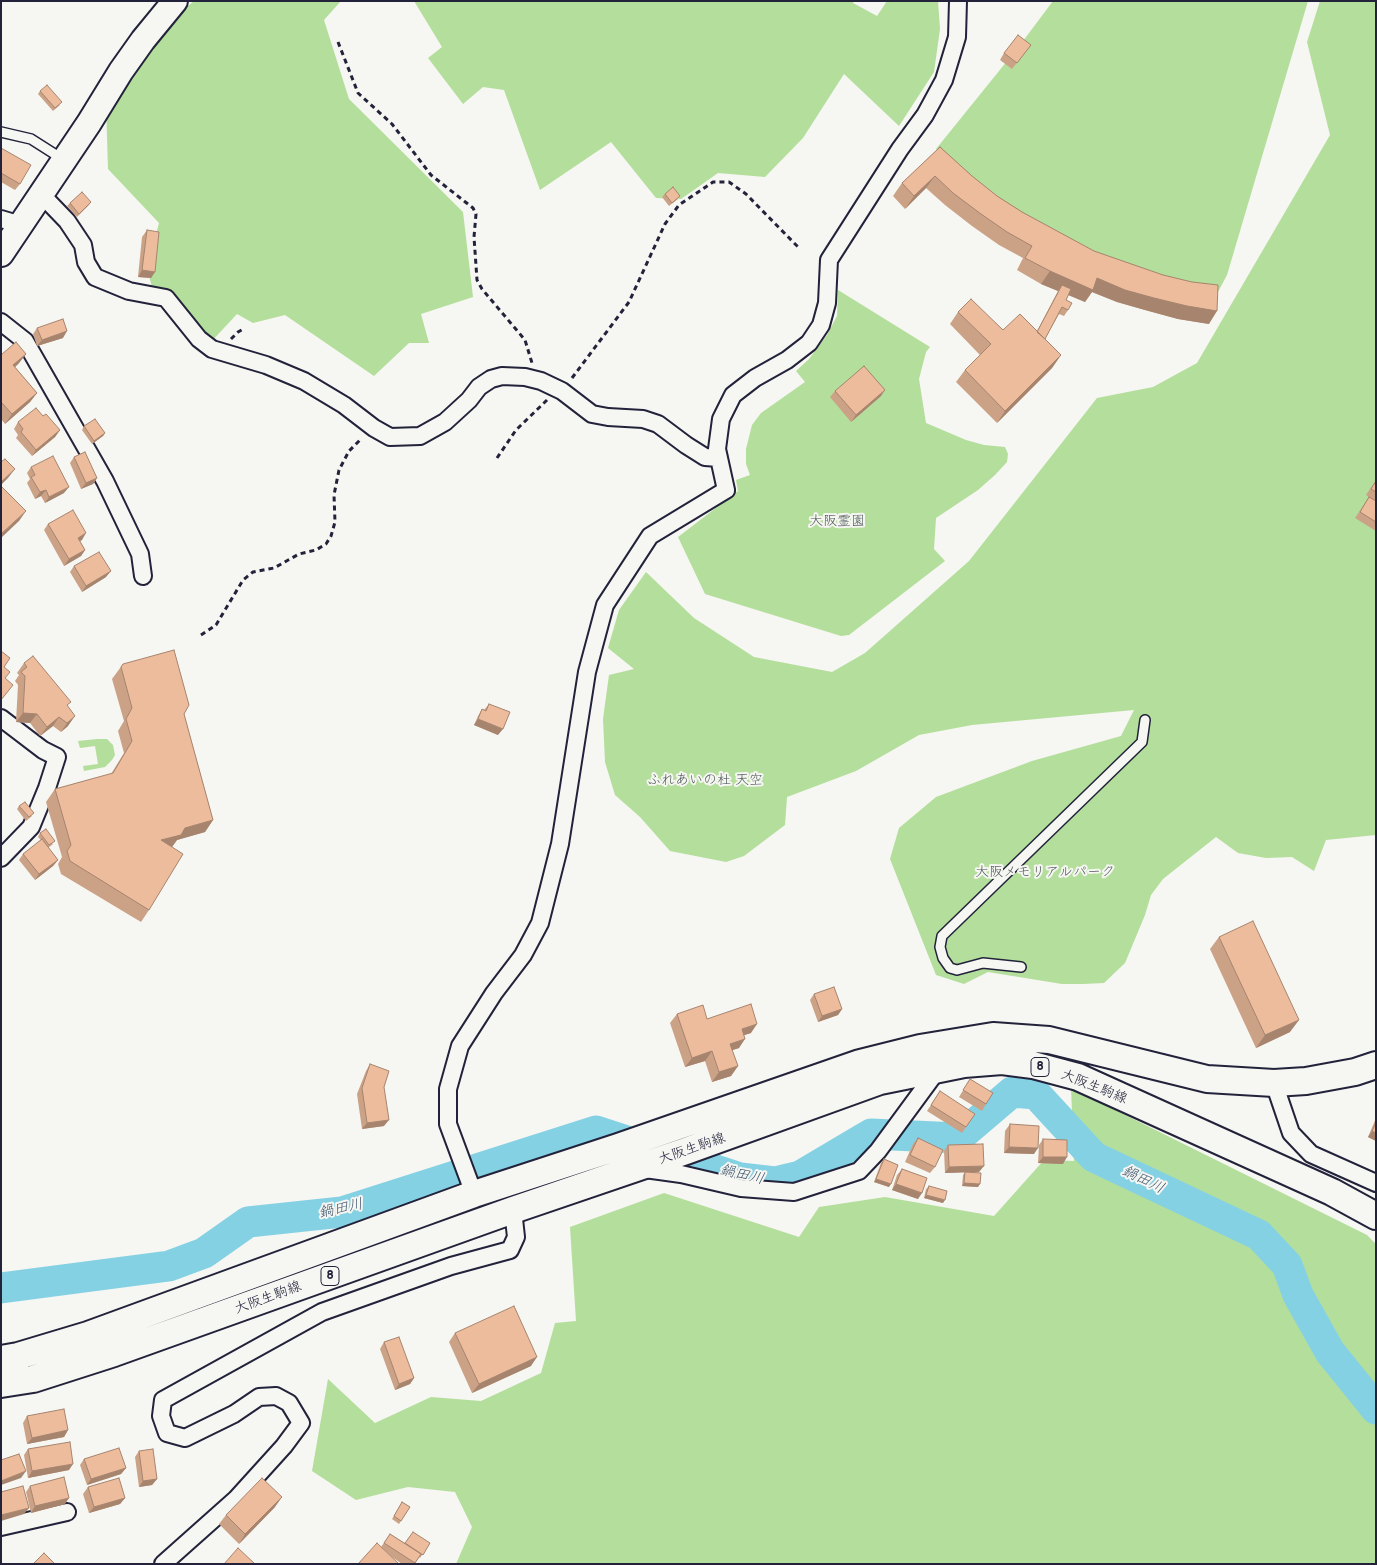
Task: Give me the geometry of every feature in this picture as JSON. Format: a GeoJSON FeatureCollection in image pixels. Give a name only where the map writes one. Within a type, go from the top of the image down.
{"type":"FeatureCollection","features":[{"type":"Feature","properties":{"kind":"main road","name":"大阪生駒線"},"geometry":{"type":"LineString","coordinates":[[1,1359],[18,1356],[88,1335],[471,1188],[618,1147],[860,1063],[920,1048],[993,1036],[1049,1040],[1207,1079],[1274,1082],[1306,1081],[1355,1072],[1376,1065]]}},
{"type":"Feature","properties":{"kind":"main road","name":"大阪生駒線"},"geometry":{"type":"LineString","coordinates":[[1,1384],[33,1379],[114,1353],[880,1081],[964,1064],[1002,1062],[1033,1065],[1078,1077],[1332,1192],[1376,1216]]}},
{"type":"Feature","properties":{"kind":"street"},"geometry":{"type":"LineString","coordinates":[[1,254],[11,222],[42,194],[127,63],[175,1]]}},
{"type":"Feature","properties":{"kind":"street"},"geometry":{"type":"LineString","coordinates":[[471,1188],[448,1124],[448,1089],[460,1046],[494,993],[522,955],[540,923],[560,844],[587,672],[605,605],[650,536],[726,490],[717,449],[721,419],[732,395],[755,378],[787,360],[809,343],[821,325],[827,303],[829,260],[896,156],[926,114],[944,80],[957,37],[958,1]]}},
{"type":"Feature","properties":{"kind":"street"},"geometry":{"type":"LineString","coordinates":[[42,194],[68,220],[83,245],[86,262],[95,277],[129,291],[166,298],[199,339],[212,348],[266,365],[304,381],[344,405],[374,428],[390,437],[420,436],[445,422],[469,400],[479,387],[502,376],[541,380],[562,391],[592,414],[643,419],[658,424],[706,457],[719,458]]}},
{"type":"Feature","properties":{"kind":"street"},"geometry":{"type":"LineString","coordinates":[[1,322],[25,341],[105,481],[140,554],[143,576]]}},
{"type":"Feature","properties":{"kind":"street"},"geometry":{"type":"LineString","coordinates":[[1,718],[44,750],[57,757],[31,827],[1,858]]}},
{"type":"Feature","properties":{"kind":"street"},"geometry":{"type":"LineString","coordinates":[[646,1165],[741,1188],[794,1192],[859,1171],[878,1151],[939,1068]]}},
{"type":"Feature","properties":{"kind":"street"},"geometry":{"type":"LineString","coordinates":[[1274,1082],[1291,1133],[1311,1154],[1376,1183]]}},
{"type":"Feature","properties":{"kind":"street"},"geometry":{"type":"LineString","coordinates":[[163,1564],[236,1499],[284,1446],[301,1423],[289,1403],[276,1396],[259,1397],[234,1414],[185,1438],[168,1433],[161,1416],[163,1400],[322,1312],[451,1266],[510,1250],[516,1237],[513,1210]]}},
{"type":"Feature","properties":{"kind":"street"},"geometry":{"type":"LineString","coordinates":[[1,1527],[67,1512]]}},
{"type":"Feature","properties":{"kind":"lane"},"geometry":{"type":"LineString","coordinates":[[1,132],[31,139],[64,160]]}},
{"type":"Feature","properties":{"kind":"lane"},"geometry":{"type":"LineString","coordinates":[[1021,967],[983,963],[957,970],[950,968],[942,958],[940,947],[942,936],[1142,742],[1146,720]]}},
{"type":"Feature","properties":{"kind":"path"},"geometry":{"type":"LineString","coordinates":[[338,42],[358,93],[392,124],[431,175],[463,198],[476,214],[474,237],[477,280],[482,289],[525,340],[531,355],[532,366],[529,378]]}},
{"type":"Feature","properties":{"kind":"path"},"geometry":{"type":"LineString","coordinates":[[497,458],[516,430],[550,397],[562,391],[630,302],[665,224],[679,205],[714,182],[729,182],[746,194],[800,249]]}},
{"type":"Feature","properties":{"kind":"path"},"geometry":{"type":"LineString","coordinates":[[201,635],[216,625],[243,580],[254,572],[274,568],[299,554],[316,550],[326,544],[331,536],[335,522],[334,495],[339,470],[349,451],[374,428]]}},
{"type":"Feature","properties":{"kind":"green space"},"geometry":{"type":"Polygon","coordinates":[[[194,1],[341,1],[324,20],[349,99],[463,212],[473,297],[421,314],[429,343],[409,343],[374,376],[285,315],[253,323],[237,314],[210,343],[152,287],[147,269],[159,223],[108,169],[106,104],[169,22],[194,1]]]}},
{"type":"Feature","properties":{"kind":"green space"},"geometry":{"type":"Polygon","coordinates":[[[414,1],[854,1],[853,3],[877,16],[887,1],[938,1],[940,29],[934,72],[899,126],[844,74],[803,138],[765,177],[718,173],[681,199],[656,198],[611,142],[540,190],[504,90],[483,87],[463,104],[428,58],[442,47],[414,1]]]}},
{"type":"Feature","properties":{"kind":"green space"},"geometry":{"type":"Polygon","coordinates":[[[1053,1],[1308,1],[1227,275],[1218,292],[1193,286],[1079,247],[1022,216],[973,181],[936,149],[1053,1]]]}},
{"type":"Feature","properties":{"kind":"green space"},"geometry":{"type":"Polygon","coordinates":[[[1320,1],[1376,1],[1376,835],[1326,840],[1314,871],[1292,857],[1266,858],[1238,853],[1216,837],[1163,879],[1151,895],[1145,915],[1125,963],[1104,983],[1083,984],[1062,984],[988,972],[964,984],[936,975],[890,859],[899,828],[936,797],[1032,761],[1121,736],[1134,710],[972,725],[919,735],[856,771],[787,797],[785,825],[744,856],[726,862],[670,851],[640,817],[615,795],[605,762],[603,719],[609,675],[634,669],[608,648],[619,610],[646,572],[694,618],[754,657],[832,672],[865,653],[969,561],[1097,398],[1153,387],[1197,363],[1330,135],[1307,42],[1320,1]]]}},
{"type":"Feature","properties":{"kind":"green space","name":"大阪霊園"},"geometry":{"type":"Polygon","coordinates":[[[838,290],[930,347],[926,352],[919,379],[926,423],[966,440],[984,445],[1005,447],[1008,454],[1007,462],[995,475],[978,490],[936,518],[934,549],[945,561],[849,635],[841,636],[705,594],[678,537],[738,491],[736,480],[750,475],[746,464],[746,449],[752,425],[761,413],[805,382],[796,371],[809,359],[827,335],[837,316],[838,290]]]}},
{"type":"Feature","properties":{"kind":"green space"},"geometry":{"type":"Polygon","coordinates":[[[107,739],[113,745],[115,755],[105,767],[84,771],[83,766],[98,764],[95,746],[80,748],[78,741],[107,739]]]}},
{"type":"Feature","properties":{"kind":"green space"},"geometry":{"type":"Polygon","coordinates":[[[1071,1088],[1367,1235],[1376,1244],[1376,1564],[456,1564],[472,1527],[455,1492],[408,1487],[356,1500],[312,1471],[328,1379],[375,1423],[431,1397],[481,1401],[541,1373],[555,1323],[576,1321],[570,1227],[664,1193],[799,1237],[819,1207],[885,1197],[994,1216],[1044,1160],[1074,1161],[1071,1088]]]}},
{"type":"Feature","properties":{"kind":"building"},"geometry":{"type":"Polygon","coordinates":[[[1018,35],[1031,45],[1017,63],[1004,53],[1018,35]]]}},
{"type":"Feature","properties":{"kind":"building"},"geometry":{"type":"Polygon","coordinates":[[[47,85],[62,102],[55,108],[40,91],[47,85]]]}},
{"type":"Feature","properties":{"kind":"building"},"geometry":{"type":"Polygon","coordinates":[[[940,147],[997,196],[1022,212],[1094,251],[1163,275],[1192,282],[1218,285],[1217,311],[1154,298],[1125,290],[1097,278],[1093,290],[1050,271],[1025,258],[1032,246],[981,214],[953,193],[935,176],[914,196],[902,183],[940,147]]]}},
{"type":"Feature","properties":{"kind":"building"},"geometry":{"type":"Polygon","coordinates":[[[1,148],[31,165],[20,184],[1,173],[1,148]]]}},
{"type":"Feature","properties":{"kind":"building"},"geometry":{"type":"Polygon","coordinates":[[[673,187],[680,196],[672,203],[665,194],[673,187]]]}},
{"type":"Feature","properties":{"kind":"building"},"geometry":{"type":"Polygon","coordinates":[[[82,192],[91,202],[79,214],[70,203],[82,192]]]}},
{"type":"Feature","properties":{"kind":"building"},"geometry":{"type":"Polygon","coordinates":[[[147,230],[159,232],[155,272],[142,270],[147,230]]]}},
{"type":"Feature","properties":{"kind":"building"},"geometry":{"type":"Polygon","coordinates":[[[1062,285],[1071,289],[1066,300],[1072,303],[1068,310],[1062,307],[1045,339],[1037,332],[1062,285]]]}},
{"type":"Feature","properties":{"kind":"building"},"geometry":{"type":"Polygon","coordinates":[[[971,299],[1003,330],[1020,314],[1061,355],[1005,411],[965,370],[991,344],[958,312],[971,299]]]}},
{"type":"Feature","properties":{"kind":"building"},"geometry":{"type":"Polygon","coordinates":[[[63,319],[67,331],[42,340],[37,328],[63,319]]]}},
{"type":"Feature","properties":{"kind":"building"},"geometry":{"type":"Polygon","coordinates":[[[16,342],[26,354],[13,365],[37,393],[12,414],[1,402],[1,355],[16,342]]]}},
{"type":"Feature","properties":{"kind":"building"},"geometry":{"type":"Polygon","coordinates":[[[864,366],[885,390],[856,415],[835,391],[864,366]]]}},
{"type":"Feature","properties":{"kind":"building"},"geometry":{"type":"Polygon","coordinates":[[[36,408],[43,416],[46,414],[60,430],[36,450],[21,432],[23,429],[18,422],[36,408]]]}},
{"type":"Feature","properties":{"kind":"building"},"geometry":{"type":"Polygon","coordinates":[[[95,419],[105,433],[94,441],[84,426],[95,419]]]}},
{"type":"Feature","properties":{"kind":"building"},"geometry":{"type":"Polygon","coordinates":[[[85,452],[97,478],[86,483],[74,457],[85,452]]]}},
{"type":"Feature","properties":{"kind":"building"},"geometry":{"type":"Polygon","coordinates":[[[53,456],[69,487],[49,497],[46,490],[40,492],[31,477],[35,475],[31,467],[53,456]]]}},
{"type":"Feature","properties":{"kind":"building"},"geometry":{"type":"Polygon","coordinates":[[[5,459],[15,469],[1,482],[1,462],[5,459]]]}},
{"type":"Feature","properties":{"kind":"building"},"geometry":{"type":"Polygon","coordinates":[[[1376,481],[1376,492],[1371,489],[1376,481]]]}},
{"type":"Feature","properties":{"kind":"building"},"geometry":{"type":"Polygon","coordinates":[[[1,486],[26,511],[1,534],[1,486]]]}},
{"type":"Feature","properties":{"kind":"building"},"geometry":{"type":"Polygon","coordinates":[[[1369,497],[1376,501],[1376,522],[1360,512],[1369,497]]]}},
{"type":"Feature","properties":{"kind":"building"},"geometry":{"type":"Polygon","coordinates":[[[73,510],[86,533],[78,538],[85,550],[69,559],[48,524],[73,510]]]}},
{"type":"Feature","properties":{"kind":"building"},"geometry":{"type":"Polygon","coordinates":[[[99,552],[111,571],[86,586],[74,566],[99,552]]]}},
{"type":"Feature","properties":{"kind":"building"},"geometry":{"type":"Polygon","coordinates":[[[174,650],[189,705],[184,714],[213,820],[185,828],[181,835],[161,840],[183,854],[149,910],[70,861],[67,851],[71,845],[55,789],[113,773],[132,741],[126,719],[132,708],[121,667],[123,664],[174,650]]]}},
{"type":"Feature","properties":{"kind":"building"},"geometry":{"type":"Polygon","coordinates":[[[1,651],[10,658],[4,667],[10,672],[5,678],[13,685],[1,700],[1,651]]]}},
{"type":"Feature","properties":{"kind":"building"},"geometry":{"type":"Polygon","coordinates":[[[33,656],[71,702],[67,705],[75,716],[67,723],[59,717],[47,727],[37,714],[23,713],[25,676],[21,672],[27,667],[24,663],[33,656]]]}},
{"type":"Feature","properties":{"kind":"building"},"geometry":{"type":"Polygon","coordinates":[[[489,704],[510,712],[503,729],[478,719],[482,709],[486,711],[489,704]]]}},
{"type":"Feature","properties":{"kind":"building"},"geometry":{"type":"Polygon","coordinates":[[[25,802],[34,813],[29,817],[19,806],[25,802]]]}},
{"type":"Feature","properties":{"kind":"building"},"geometry":{"type":"Polygon","coordinates":[[[46,829],[55,841],[49,845],[40,833],[46,829]]]}},
{"type":"Feature","properties":{"kind":"building"},"geometry":{"type":"Polygon","coordinates":[[[42,839],[58,860],[39,874],[23,854],[42,839]]]}},
{"type":"Feature","properties":{"kind":"building"},"geometry":{"type":"Polygon","coordinates":[[[1253,921],[1299,1020],[1265,1035],[1219,937],[1253,921]]]}},
{"type":"Feature","properties":{"kind":"building"},"geometry":{"type":"Polygon","coordinates":[[[834,987],[842,1009],[822,1016],[814,994],[834,987]]]}},
{"type":"Feature","properties":{"kind":"building"},"geometry":{"type":"Polygon","coordinates":[[[751,1004],[757,1024],[742,1029],[745,1039],[730,1044],[738,1066],[719,1072],[712,1051],[692,1058],[677,1014],[703,1005],[707,1019],[751,1004]]]}},
{"type":"Feature","properties":{"kind":"building"},"geometry":{"type":"Polygon","coordinates":[[[370,1064],[389,1071],[384,1087],[389,1120],[367,1123],[362,1088],[370,1064]]]}},
{"type":"Feature","properties":{"kind":"building"},"geometry":{"type":"Polygon","coordinates":[[[970,1079],[993,1093],[986,1104],[963,1090],[970,1079]]]}},
{"type":"Feature","properties":{"kind":"building"},"geometry":{"type":"Polygon","coordinates":[[[940,1091],[975,1114],[966,1127],[931,1105],[940,1091]]]}},
{"type":"Feature","properties":{"kind":"building"},"geometry":{"type":"Polygon","coordinates":[[[1376,1123],[1376,1133],[1372,1131],[1376,1123]]]}},
{"type":"Feature","properties":{"kind":"building"},"geometry":{"type":"Polygon","coordinates":[[[1010,1124],[1039,1126],[1038,1148],[1009,1147],[1010,1124]]]}},
{"type":"Feature","properties":{"kind":"building"},"geometry":{"type":"Polygon","coordinates":[[[918,1138],[943,1150],[935,1167],[910,1155],[918,1138]]]}},
{"type":"Feature","properties":{"kind":"building"},"geometry":{"type":"Polygon","coordinates":[[[1043,1139],[1067,1140],[1067,1157],[1043,1157],[1043,1139]]]}},
{"type":"Feature","properties":{"kind":"building"},"geometry":{"type":"Polygon","coordinates":[[[983,1144],[984,1166],[949,1167],[948,1145],[983,1144]]]}},
{"type":"Feature","properties":{"kind":"building"},"geometry":{"type":"Polygon","coordinates":[[[884,1159],[898,1165],[891,1184],[876,1179],[884,1159]]]}},
{"type":"Feature","properties":{"kind":"building"},"geometry":{"type":"Polygon","coordinates":[[[902,1169],[927,1178],[922,1193],[896,1184],[902,1169]]]}},
{"type":"Feature","properties":{"kind":"building"},"geometry":{"type":"Polygon","coordinates":[[[965,1172],[981,1173],[980,1184],[964,1183],[965,1172]]]}},
{"type":"Feature","properties":{"kind":"building"},"geometry":{"type":"Polygon","coordinates":[[[929,1186],[947,1191],[945,1200],[926,1195],[929,1186]]]}},
{"type":"Feature","properties":{"kind":"building"},"geometry":{"type":"Polygon","coordinates":[[[514,1306],[537,1357],[479,1384],[455,1333],[514,1306]]]}},
{"type":"Feature","properties":{"kind":"building"},"geometry":{"type":"Polygon","coordinates":[[[399,1337],[414,1378],[399,1384],[384,1342],[399,1337]]]}},
{"type":"Feature","properties":{"kind":"building"},"geometry":{"type":"Polygon","coordinates":[[[64,1409],[68,1430],[32,1438],[27,1416],[64,1409]]]}},
{"type":"Feature","properties":{"kind":"building"},"geometry":{"type":"Polygon","coordinates":[[[70,1442],[73,1464],[32,1471],[28,1449],[70,1442]]]}},
{"type":"Feature","properties":{"kind":"building"},"geometry":{"type":"Polygon","coordinates":[[[119,1448],[126,1468],[91,1479],[84,1459],[119,1448]]]}},
{"type":"Feature","properties":{"kind":"building"},"geometry":{"type":"Polygon","coordinates":[[[153,1449],[157,1479],[143,1481],[139,1451],[153,1449]]]}},
{"type":"Feature","properties":{"kind":"building"},"geometry":{"type":"Polygon","coordinates":[[[19,1454],[26,1471],[1,1481],[1,1460],[19,1454]]]}},
{"type":"Feature","properties":{"kind":"building"},"geometry":{"type":"Polygon","coordinates":[[[64,1477],[69,1498],[35,1506],[30,1486],[64,1477]]]}},
{"type":"Feature","properties":{"kind":"building"},"geometry":{"type":"Polygon","coordinates":[[[119,1478],[125,1498],[94,1507],[88,1487],[119,1478]]]}},
{"type":"Feature","properties":{"kind":"building"},"geometry":{"type":"Polygon","coordinates":[[[262,1478],[282,1497],[245,1534],[226,1515],[262,1478]]]}},
{"type":"Feature","properties":{"kind":"building"},"geometry":{"type":"Polygon","coordinates":[[[23,1486],[29,1508],[1,1515],[1,1492],[23,1486]]]}},
{"type":"Feature","properties":{"kind":"building"},"geometry":{"type":"Polygon","coordinates":[[[402,1502],[410,1507],[401,1521],[394,1516],[402,1502]]]}},
{"type":"Feature","properties":{"kind":"building"},"geometry":{"type":"Polygon","coordinates":[[[413,1532],[430,1543],[423,1555],[405,1543],[413,1532]]]}},
{"type":"Feature","properties":{"kind":"building"},"geometry":{"type":"Polygon","coordinates":[[[390,1534],[421,1554],[415,1563],[384,1543],[390,1534]]]}},
{"type":"Feature","properties":{"kind":"building"},"geometry":{"type":"Polygon","coordinates":[[[377,1543],[399,1564],[358,1564],[377,1543]]]}},
{"type":"Feature","properties":{"kind":"building"},"geometry":{"type":"Polygon","coordinates":[[[238,1548],[255,1564],[224,1564],[238,1548]]]}},
{"type":"Feature","properties":{"kind":"building"},"geometry":{"type":"Polygon","coordinates":[[[44,1553],[55,1564],[33,1564],[44,1553]]]}},
{"type":"Feature","properties":{"kind":"waterway","name":"鍋田川"},"geometry":{"type":"LineString","coordinates":[[1,1288],[169,1266],[204,1253],[248,1222],[342,1212],[596,1131],[740,1178],[775,1182],[800,1176],[871,1134],[958,1138],[1012,1092],[1036,1094],[1094,1157],[1259,1235],[1287,1265],[1298,1295],[1330,1352],[1376,1409]]}},
{"type":"Feature","properties":{"kind":"park label","name":"ふれあいの杜 天空"},"geometry":{"type":"Point","coordinates":[705,780]}},
{"type":"Feature","properties":{"kind":"park label","name":"大阪メモリアルパーク"},"geometry":{"type":"Point","coordinates":[1045,872]}}]}
